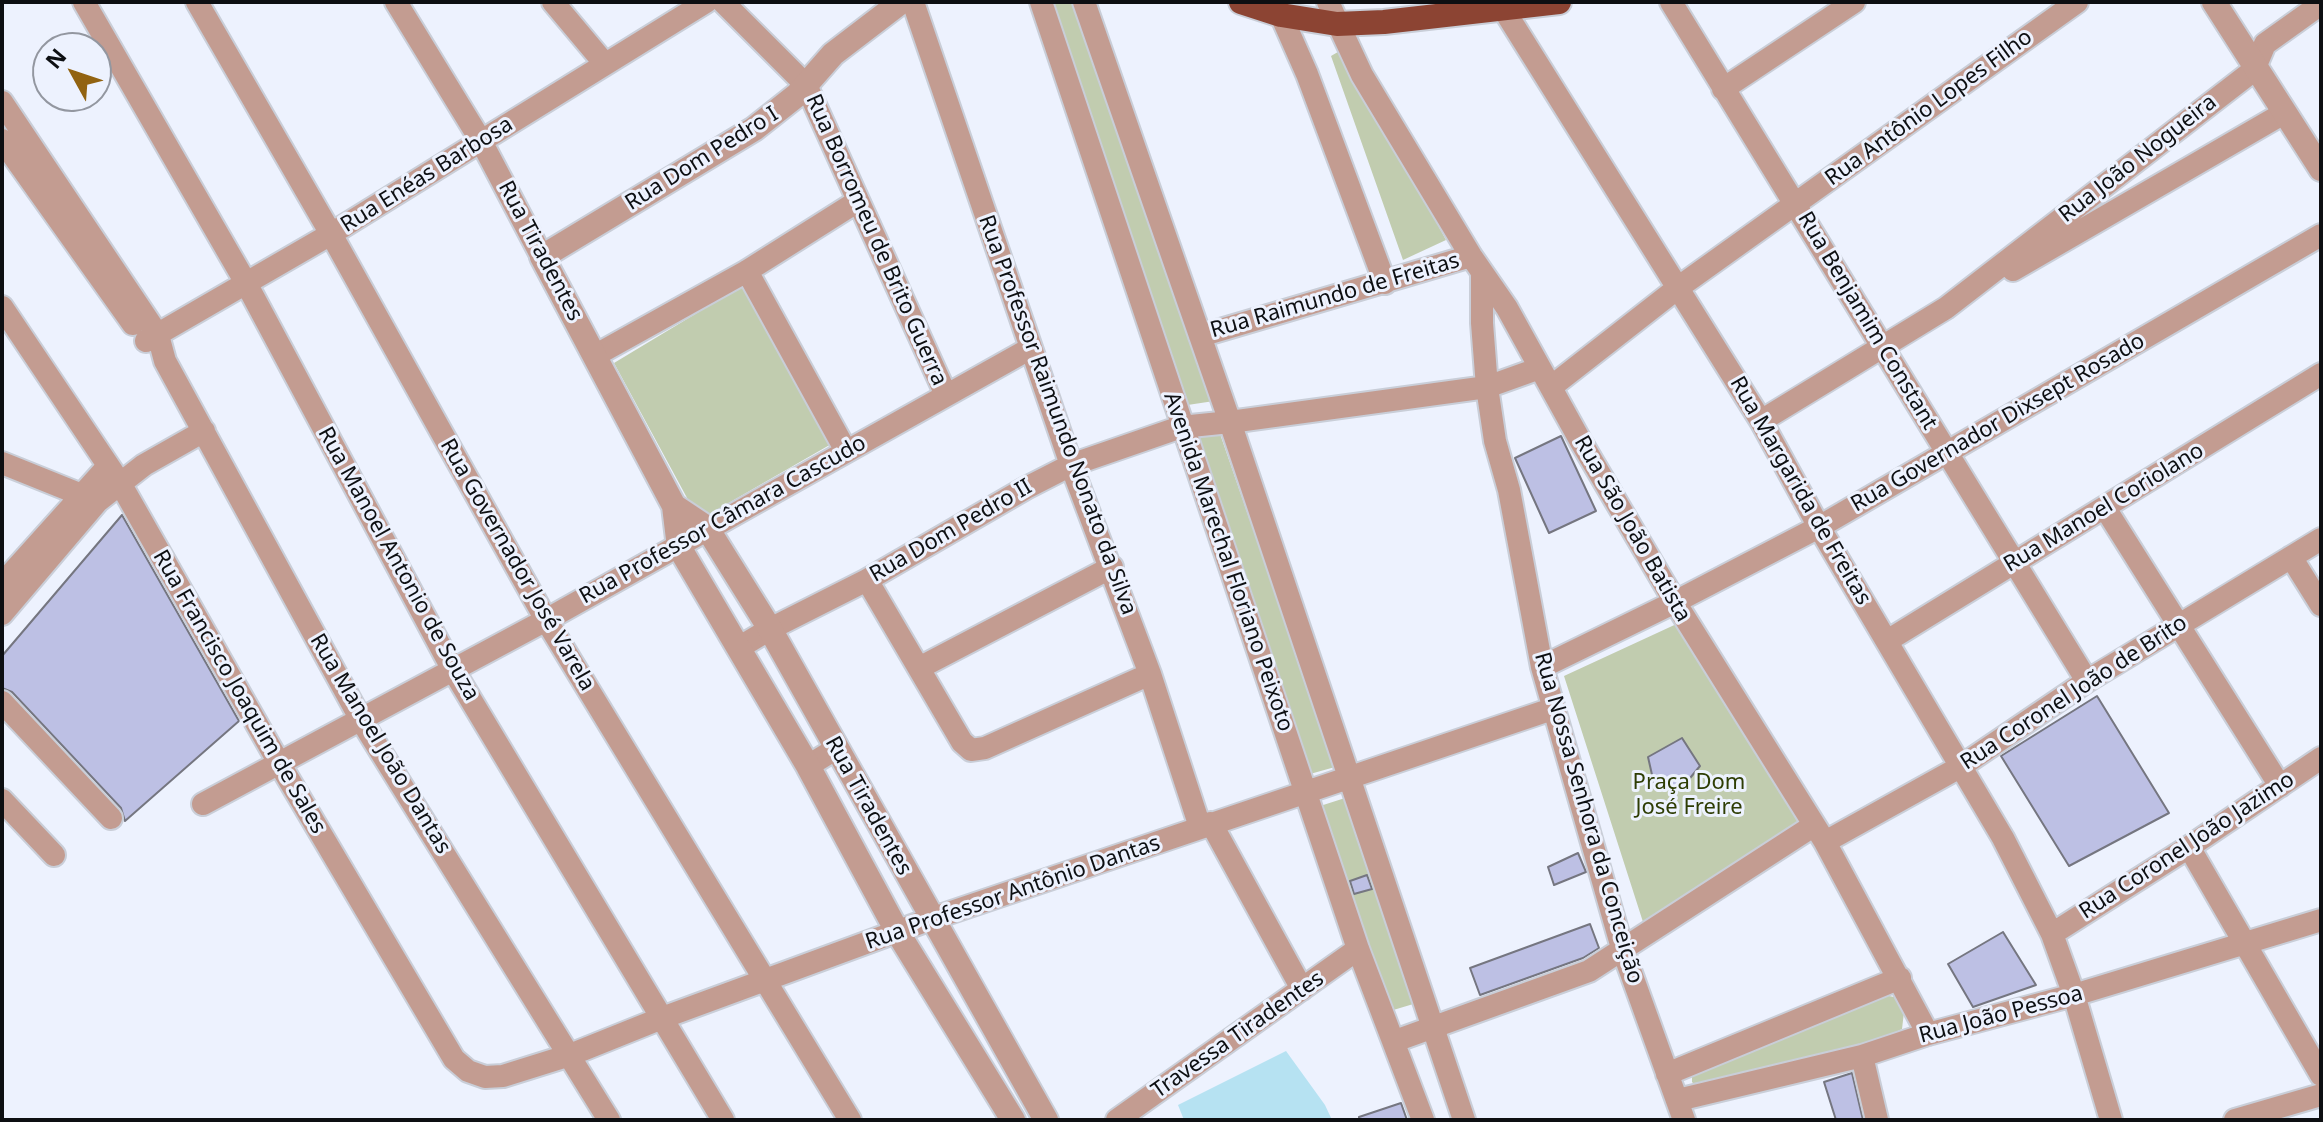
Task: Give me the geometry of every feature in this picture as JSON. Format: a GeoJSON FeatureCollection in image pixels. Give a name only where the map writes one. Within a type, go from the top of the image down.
{"type":"FeatureCollection","features":[{"type":"Feature","properties":{"kind":"highway"},"geometry":{"type":"LineString","coordinates":[[1241,2],[1281,15],[1332,13],[1384,22],[1501,6],[1559,2]]}},
{"type":"Feature","properties":{"kind":"street","name":"Rua Manoel Antonio de Souza"},"geometry":{"type":"LineString","coordinates":[[84,2],[246,283],[453,670],[723,1120]]}},
{"type":"Feature","properties":{"kind":"street","name":"Rua Governador José Varela"},"geometry":{"type":"LineString","coordinates":[[197,2],[331,234],[546,620],[850,1120]]}},
{"type":"Feature","properties":{"kind":"street","name":"Rua Tiradentes"},"geometry":{"type":"LineString","coordinates":[[396,2],[481,141],[596,355],[674,506],[679,547],[808,766],[898,933],[1013,1120]]}},
{"type":"Feature","properties":{"kind":"street"},"geometry":{"type":"LineString","coordinates":[[553,2],[605,64]]}},
{"type":"Feature","properties":{"kind":"street","name":"Rua Enéas Barbosa"},"geometry":{"type":"LineString","coordinates":[[152,338],[331,234],[706,2]]}},
{"type":"Feature","properties":{"kind":"street"},"geometry":{"type":"LineString","coordinates":[[723,2],[806,85]]}},
{"type":"Feature","properties":{"kind":"street","name":"Rua Dom Pedro I"},"geometry":{"type":"LineString","coordinates":[[542,257],[754,129],[783,108],[833,54],[894,8],[914,2]]}},
{"type":"Feature","properties":{"kind":"street","name":"Rua Professor Raimundo Nonato da Silva"},"geometry":{"type":"LineString","coordinates":[[914,2],[1071,465],[1112,567],[1206,825],[1302,989]]}},
{"type":"Feature","properties":{"kind":"street","name":"Avenida Marechal Floriano Peixoto"},"geometry":{"type":"LineString","coordinates":[[1041,2],[1358,949],[1423,1120]]}},
{"type":"Feature","properties":{"kind":"street","name":"Avenida Marechal Floriano Peixoto"},"geometry":{"type":"LineString","coordinates":[[1084,2],[1230,422],[1464,1120]]}},
{"type":"Feature","properties":{"kind":"street","name":"Rua Benjamim Constant"},"geometry":{"type":"LineString","coordinates":[[1671,2],[2087,681]]}},
{"type":"Feature","properties":{"kind":"street"},"geometry":{"type":"LineString","coordinates":[[1723,89],[1854,2]]}},
{"type":"Feature","properties":{"kind":"street","name":"Rua Antônio Lopes Filho"},"geometry":{"type":"LineString","coordinates":[[1487,387],[1546,378],[1679,287],[2077,2]]}},
{"type":"Feature","properties":{"kind":"street"},"geometry":{"type":"LineString","coordinates":[[2214,2],[2320,164]]}},
{"type":"Feature","properties":{"kind":"street","name":"Rua João Nogueira"},"geometry":{"type":"LineString","coordinates":[[1946,308],[2255,67],[2265,44],[2321,4]]}},
{"type":"Feature","properties":{"kind":"street","name":"Rua Margarida de Freitas"},"geometry":{"type":"LineString","coordinates":[[1501,6],[1761,421],[1819,527],[2010,851],[2052,934],[2074,995],[2111,1120]]}},
{"type":"Feature","properties":{"kind":"street","name":"Rua São João Batista"},"geometry":{"type":"LineString","coordinates":[[1332,13],[1362,75],[1476,265],[1507,308],[1675,602],[1819,834],[1928,1034]]}},
{"type":"Feature","properties":{"kind":"street"},"geometry":{"type":"LineString","coordinates":[[1281,15],[1307,74],[1385,283]]}},
{"type":"Feature","properties":{"kind":"street","name":"Rua Borromeu de Brito Guerra"},"geometry":{"type":"LineString","coordinates":[[806,85],[946,395]]}},
{"type":"Feature","properties":{"kind":"street","name":"Rua Manoel João Dantas"},"geometry":{"type":"LineString","coordinates":[[2,102],[152,338],[361,720],[609,1120]]}},
{"type":"Feature","properties":{"kind":"street","name":"Rua João Nogueira"},"geometry":{"type":"LineString","coordinates":[[1761,421],[1883,345],[2284,113]]}},
{"type":"Feature","properties":{"kind":"street","name":"Rua Manoel João Dantas"},"geometry":{"type":"LineString","coordinates":[[2,140],[152,338]]}},
{"type":"Feature","properties":{"kind":"street"},"geometry":{"type":"LineString","coordinates":[[596,355],[747,271],[858,201]]}},
{"type":"Feature","properties":{"kind":"street","name":"Rua Governador Dixsept Rosado"},"geometry":{"type":"LineString","coordinates":[[1542,667],[1819,527],[2321,235]]}},
{"type":"Feature","properties":{"kind":"street","name":"Rua Raimundo de Freitas"},"geometry":{"type":"LineString","coordinates":[[1200,336],[1385,283],[1476,265]]}},
{"type":"Feature","properties":{"kind":"street","name":"Rua Nossa Senhora da Conceição"},"geometry":{"type":"LineString","coordinates":[[1476,265],[1495,441],[1509,490],[1552,709],[1622,948],[1681,1110]]}},
{"type":"Feature","properties":{"kind":"street"},"geometry":{"type":"LineString","coordinates":[[747,271],[846,451]]}},
{"type":"Feature","properties":{"kind":"street","name":"Rua Francisco Joaquim de Sales"},"geometry":{"type":"LineString","coordinates":[[2,307],[114,475],[454,1059],[460,1067],[476,1075]]}},
{"type":"Feature","properties":{"kind":"street","name":"Rua Professor Câmara Cascudo"},"geometry":{"type":"LineString","coordinates":[[203,804],[679,547],[707,528],[1031,348]]}},
{"type":"Feature","properties":{"kind":"street","name":"Rua Manoel Coriolano"},"geometry":{"type":"LineString","coordinates":[[1887,641],[2321,374]]}},
{"type":"Feature","properties":{"kind":"street","name":"Rua Dom Pedro II"},"geometry":{"type":"LineString","coordinates":[[740,647],[867,580],[1071,465],[1181,427],[1487,387]]}},
{"type":"Feature","properties":{"kind":"street"},"geometry":{"type":"LineString","coordinates":[[2,584],[114,475],[144,465],[204,431]]}},
{"type":"Feature","properties":{"kind":"street"},"geometry":{"type":"LineString","coordinates":[[2,463],[90,498]]}},
{"type":"Feature","properties":{"kind":"street"},"geometry":{"type":"LineString","coordinates":[[2,614],[90,498]]}},
{"type":"Feature","properties":{"kind":"street","name":"Rua Tiradentes"},"geometry":{"type":"LineString","coordinates":[[674,506],[707,528],[770,629],[1046,1120]]}},
{"type":"Feature","properties":{"kind":"street"},"geometry":{"type":"LineString","coordinates":[[2105,508],[2280,786]]}},
{"type":"Feature","properties":{"kind":"street","name":"Rua Coronel João de Brito"},"geometry":{"type":"LineString","coordinates":[[1395,1041],[1589,971],[1622,948],[1819,834],[1960,767],[2087,681],[2321,539]]}},
{"type":"Feature","properties":{"kind":"street"},"geometry":{"type":"LineString","coordinates":[[2291,557],[2321,605]]}},
{"type":"Feature","properties":{"kind":"street"},"geometry":{"type":"LineString","coordinates":[[919,668],[1112,567]]}},
{"type":"Feature","properties":{"kind":"street"},"geometry":{"type":"LineString","coordinates":[[867,580],[968,748],[985,748],[1150,674]]}},
{"type":"Feature","properties":{"kind":"street"},"geometry":{"type":"LineString","coordinates":[[2,702],[111,818]]}},
{"type":"Feature","properties":{"kind":"street","name":"Rua Professor Antônio Dantas"},"geometry":{"type":"LineString","coordinates":[[476,1075],[503,1076],[570,1055],[931,919],[1552,709]]}},
{"type":"Feature","properties":{"kind":"street"},"geometry":{"type":"LineString","coordinates":[[808,766],[837,748]]}},
{"type":"Feature","properties":{"kind":"street","name":"Rua Coronel João Jazimo"},"geometry":{"type":"LineString","coordinates":[[2052,934],[2321,758]]}},
{"type":"Feature","properties":{"kind":"street"},"geometry":{"type":"LineString","coordinates":[[2,800],[54,855]]}},
{"type":"Feature","properties":{"kind":"street"},"geometry":{"type":"LineString","coordinates":[[2189,847],[2321,1075]]}},
{"type":"Feature","properties":{"kind":"street","name":"Rua João Pessoa"},"geometry":{"type":"LineString","coordinates":[[1681,1110],[1928,1034],[2074,995],[2321,920]]}},
{"type":"Feature","properties":{"kind":"street","name":"Travessa Tiradentes"},"geometry":{"type":"LineString","coordinates":[[1117,1120],[1358,949]]}},
{"type":"Feature","properties":{"kind":"street"},"geometry":{"type":"LineString","coordinates":[[1667,1074],[1900,978]]}},
{"type":"Feature","properties":{"kind":"street"},"geometry":{"type":"LineString","coordinates":[[1862,1056],[1877,1120]]}},
{"type":"Feature","properties":{"kind":"street"},"geometry":{"type":"LineString","coordinates":[[2235,1120],[2321,1095]]}},
{"type":"Feature","properties":{"kind":"green space"},"geometry":{"type":"Polygon","coordinates":[[[1046,2],[1075,2],[1214,401],[1181,406],[1046,2]]]}},
{"type":"Feature","properties":{"kind":"green space"},"geometry":{"type":"Polygon","coordinates":[[[1343,49],[1446,240],[1403,260],[1331,56],[1343,49]]]}},
{"type":"Feature","properties":{"kind":"green space"},"geometry":{"type":"Polygon","coordinates":[[[750,281],[840,439],[699,520],[614,363],[750,281]]]}},
{"type":"Feature","properties":{"kind":"green space"},"geometry":{"type":"Polygon","coordinates":[[[1218,428],[1335,767],[1310,774],[1193,433],[1218,428]]]}},
{"type":"Feature","properties":{"kind":"green space","name":"Praça Dom José Freire"},"geometry":{"type":"Polygon","coordinates":[[[1683,621],[1803,826],[1643,922],[1564,676],[1683,621]]]}},
{"type":"Feature","properties":{"kind":"green space"},"geometry":{"type":"Polygon","coordinates":[[[1345,798],[1420,1002],[1390,1011],[1317,807],[1345,798]]]}},
{"type":"Feature","properties":{"kind":"green space"},"geometry":{"type":"Polygon","coordinates":[[[1879,994],[1894,997],[1904,1012],[1902,1029],[1882,1039],[1700,1090],[1692,1082],[1692,1072],[1879,994]]]}},
{"type":"Feature","properties":{"kind":"water"},"geometry":{"type":"Polygon","coordinates":[[[1286,1051],[1325,1105],[1332,1120],[1184,1120],[1178,1105],[1286,1051]]]}},
{"type":"Feature","properties":{"kind":"building"},"geometry":{"type":"Polygon","coordinates":[[[1561,436],[1596,511],[1549,533],[1515,458],[1561,436]]]}},
{"type":"Feature","properties":{"kind":"building"},"geometry":{"type":"Polygon","coordinates":[[[122,515],[239,721],[125,821],[121,808],[12,692],[2,688],[2,656],[122,515]]]}},
{"type":"Feature","properties":{"kind":"building"},"geometry":{"type":"Polygon","coordinates":[[[2097,696],[2169,813],[2069,866],[2001,756],[2097,696]]]}},
{"type":"Feature","properties":{"kind":"building"},"geometry":{"type":"Polygon","coordinates":[[[1682,738],[1700,766],[1681,789],[1655,788],[1648,757],[1682,738]]]}},
{"type":"Feature","properties":{"kind":"building"},"geometry":{"type":"Polygon","coordinates":[[[1578,853],[1586,872],[1554,885],[1548,867],[1578,853]]]}},
{"type":"Feature","properties":{"kind":"building"},"geometry":{"type":"Polygon","coordinates":[[[1367,875],[1372,889],[1354,894],[1350,881],[1367,875]]]}},
{"type":"Feature","properties":{"kind":"building"},"geometry":{"type":"Polygon","coordinates":[[[1590,924],[1599,948],[1583,958],[1480,995],[1470,968],[1590,924]]]}},
{"type":"Feature","properties":{"kind":"building"},"geometry":{"type":"Polygon","coordinates":[[[2003,932],[2036,985],[1973,1007],[1948,964],[2003,932]]]}},
{"type":"Feature","properties":{"kind":"building"},"geometry":{"type":"Polygon","coordinates":[[[1852,1073],[1863,1120],[1836,1120],[1824,1082],[1852,1073]]]}},
{"type":"Feature","properties":{"kind":"building"},"geometry":{"type":"Polygon","coordinates":[[[1401,1103],[1407,1120],[1359,1120],[1359,1117],[1401,1103]]]}}]}
